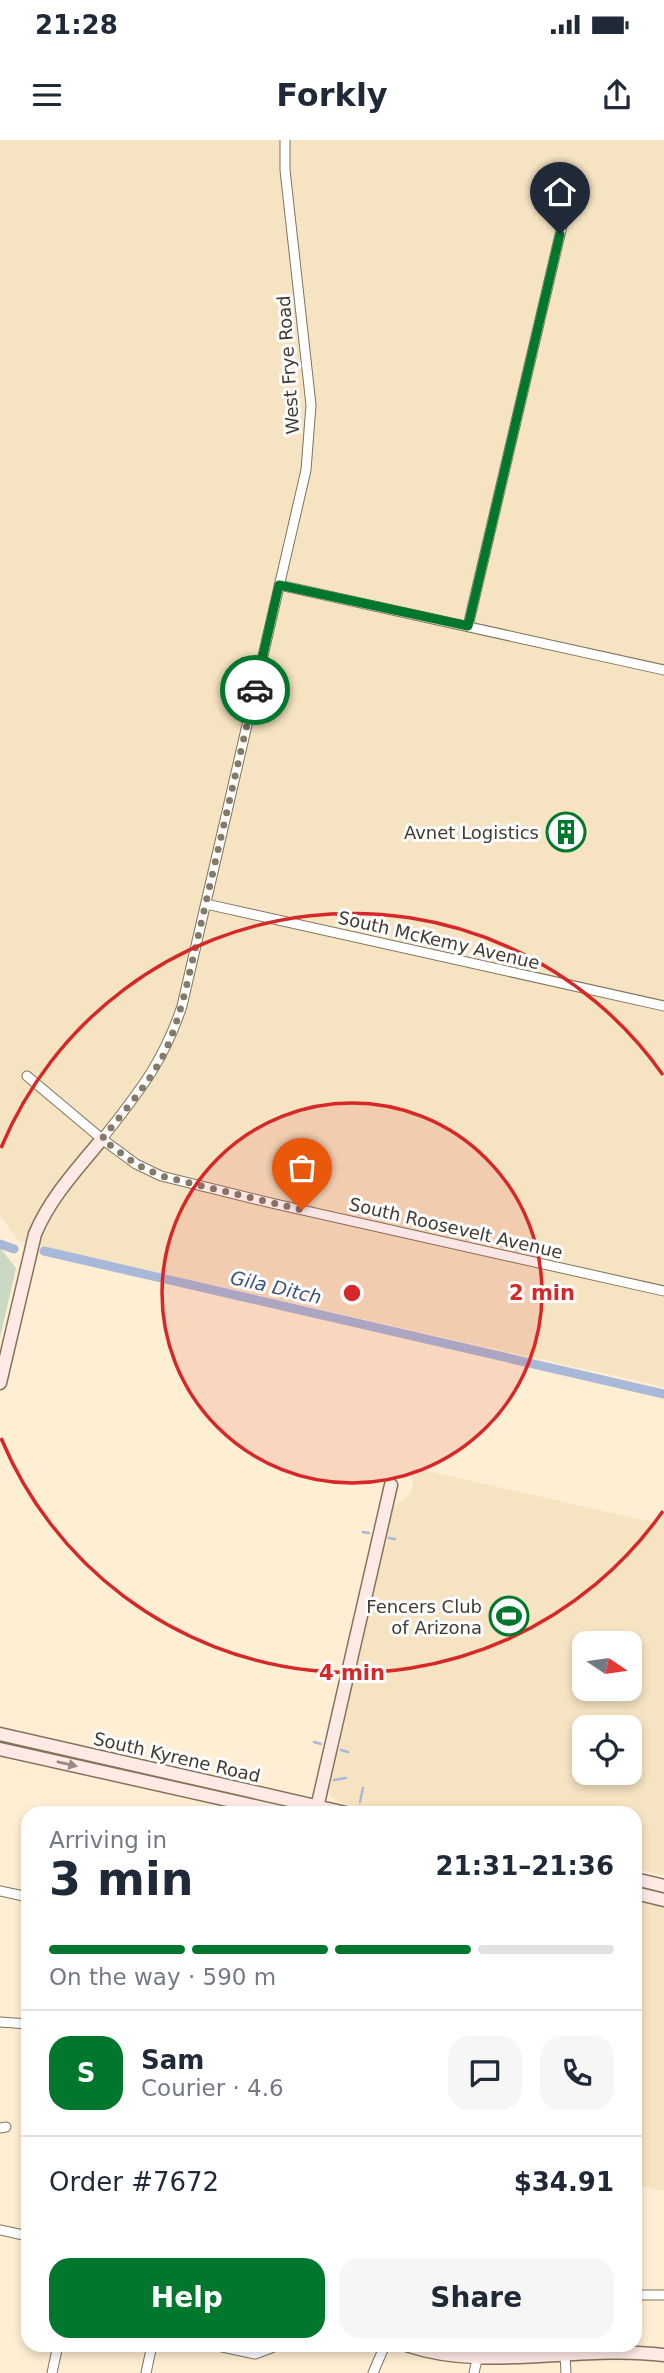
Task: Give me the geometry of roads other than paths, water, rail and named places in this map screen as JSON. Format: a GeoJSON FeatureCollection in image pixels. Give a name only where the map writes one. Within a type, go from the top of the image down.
{"type":"FeatureCollection","features":[{"type":"Feature","properties":{"kind":"street","name":"West Frye Road"},"geometry":{"type":"LineString","coordinates":[[102,1139],[146,1083],[163,1055],[182,1006],[306,470],[311,416],[285,170],[285,140]]}},
{"type":"Feature","properties":{"kind":"street"},"geometry":{"type":"LineString","coordinates":[[468,626],[566,209]]}},
{"type":"Feature","properties":{"kind":"street"},"geometry":{"type":"LineString","coordinates":[[279,585],[664,670]]}},
{"type":"Feature","properties":{"kind":"street","name":"South McKemy Avenue"},"geometry":{"type":"LineString","coordinates":[[206,904],[664,1006]]}},
{"type":"Feature","properties":{"kind":"street","name":"South Roosevelt Avenue"},"geometry":{"type":"LineString","coordinates":[[27,1076],[102,1139],[136,1164],[161,1176],[664,1291]]}},
{"type":"Feature","properties":{"kind":"street"},"geometry":{"type":"LineString","coordinates":[[0,1383],[35,1234],[55,1196],[102,1139]]}},
{"type":"Feature","properties":{"kind":"street"},"geometry":{"type":"LineString","coordinates":[[317,1806],[391,1485]]}},
{"type":"Feature","properties":{"kind":"street","name":"South Kyrene Road"},"geometry":{"type":"LineString","coordinates":[[0,1734],[299,1806]]}},
{"type":"Feature","properties":{"kind":"street","name":"South Kyrene Road"},"geometry":{"type":"LineString","coordinates":[[0,1749],[255,1806]]}},
{"type":"Feature","properties":{"kind":"street"},"geometry":{"type":"LineString","coordinates":[[642,1881],[664,1886]]}},
{"type":"Feature","properties":{"kind":"street"},"geometry":{"type":"LineString","coordinates":[[0,1891],[21,1896]]}},
{"type":"Feature","properties":{"kind":"street"},"geometry":{"type":"LineString","coordinates":[[642,1895],[664,1900]]}},
{"type":"Feature","properties":{"kind":"street"},"geometry":{"type":"LineString","coordinates":[[0,2022],[21,2024]]}},
{"type":"Feature","properties":{"kind":"street"},"geometry":{"type":"LineString","coordinates":[[0,2230],[21,2234]]}},
{"type":"Feature","properties":{"kind":"street"},"geometry":{"type":"LineString","coordinates":[[642,2295],[664,2295]]}},
{"type":"Feature","properties":{"kind":"street"},"geometry":{"type":"LineString","coordinates":[[52,2373],[56,2352]]}},
{"type":"Feature","properties":{"kind":"street"},"geometry":{"type":"LineString","coordinates":[[146,2373],[150,2352]]}},
{"type":"Feature","properties":{"kind":"street"},"geometry":{"type":"LineString","coordinates":[[373,2373],[382,2352]]}},
{"type":"Feature","properties":{"kind":"street"},"geometry":{"type":"LineString","coordinates":[[428,2352],[477,2359],[622,2352],[664,2355]]}},
{"type":"Feature","properties":{"kind":"street"},"geometry":{"type":"LineString","coordinates":[[565,2356],[566,2373]]}},
{"type":"Feature","properties":{"kind":"street"},"geometry":{"type":"LineString","coordinates":[[474,2373],[477,2359]]}},
{"type":"Feature","properties":{"kind":"waterway","name":"Gila Ditch"},"geometry":{"type":"LineString","coordinates":[[0,1244],[14,1249]]}},
{"type":"Feature","properties":{"kind":"waterway","name":"Gila Ditch"},"geometry":{"type":"LineString","coordinates":[[44,1251],[664,1394]]}},
{"type":"Feature","properties":{"kind":"waterway"},"geometry":{"type":"LineString","coordinates":[[363,1532],[369,1533]]}},
{"type":"Feature","properties":{"kind":"waterway"},"geometry":{"type":"LineString","coordinates":[[389,1538],[395,1539]]}},
{"type":"Feature","properties":{"kind":"waterway"},"geometry":{"type":"LineString","coordinates":[[357,1679],[363,1681]]}},
{"type":"Feature","properties":{"kind":"waterway"},"geometry":{"type":"LineString","coordinates":[[314,1742],[321,1744]]}},
{"type":"Feature","properties":{"kind":"waterway"},"geometry":{"type":"LineString","coordinates":[[341,1750],[348,1752]]}},
{"type":"Feature","properties":{"kind":"waterway"},"geometry":{"type":"LineString","coordinates":[[334,1780],[346,1778]]}},
{"type":"Feature","properties":{"kind":"waterway"},"geometry":{"type":"LineString","coordinates":[[360,1802],[363,1788]]}},
{"type":"Feature","properties":{"kind":"place","name":"Avnet Logistics"},"geometry":{"type":"Point","coordinates":[566,832]}},
{"type":"Feature","properties":{"kind":"place","name":"Fencers Club of Arizona"},"geometry":{"type":"Point","coordinates":[509,1616]}}]}
